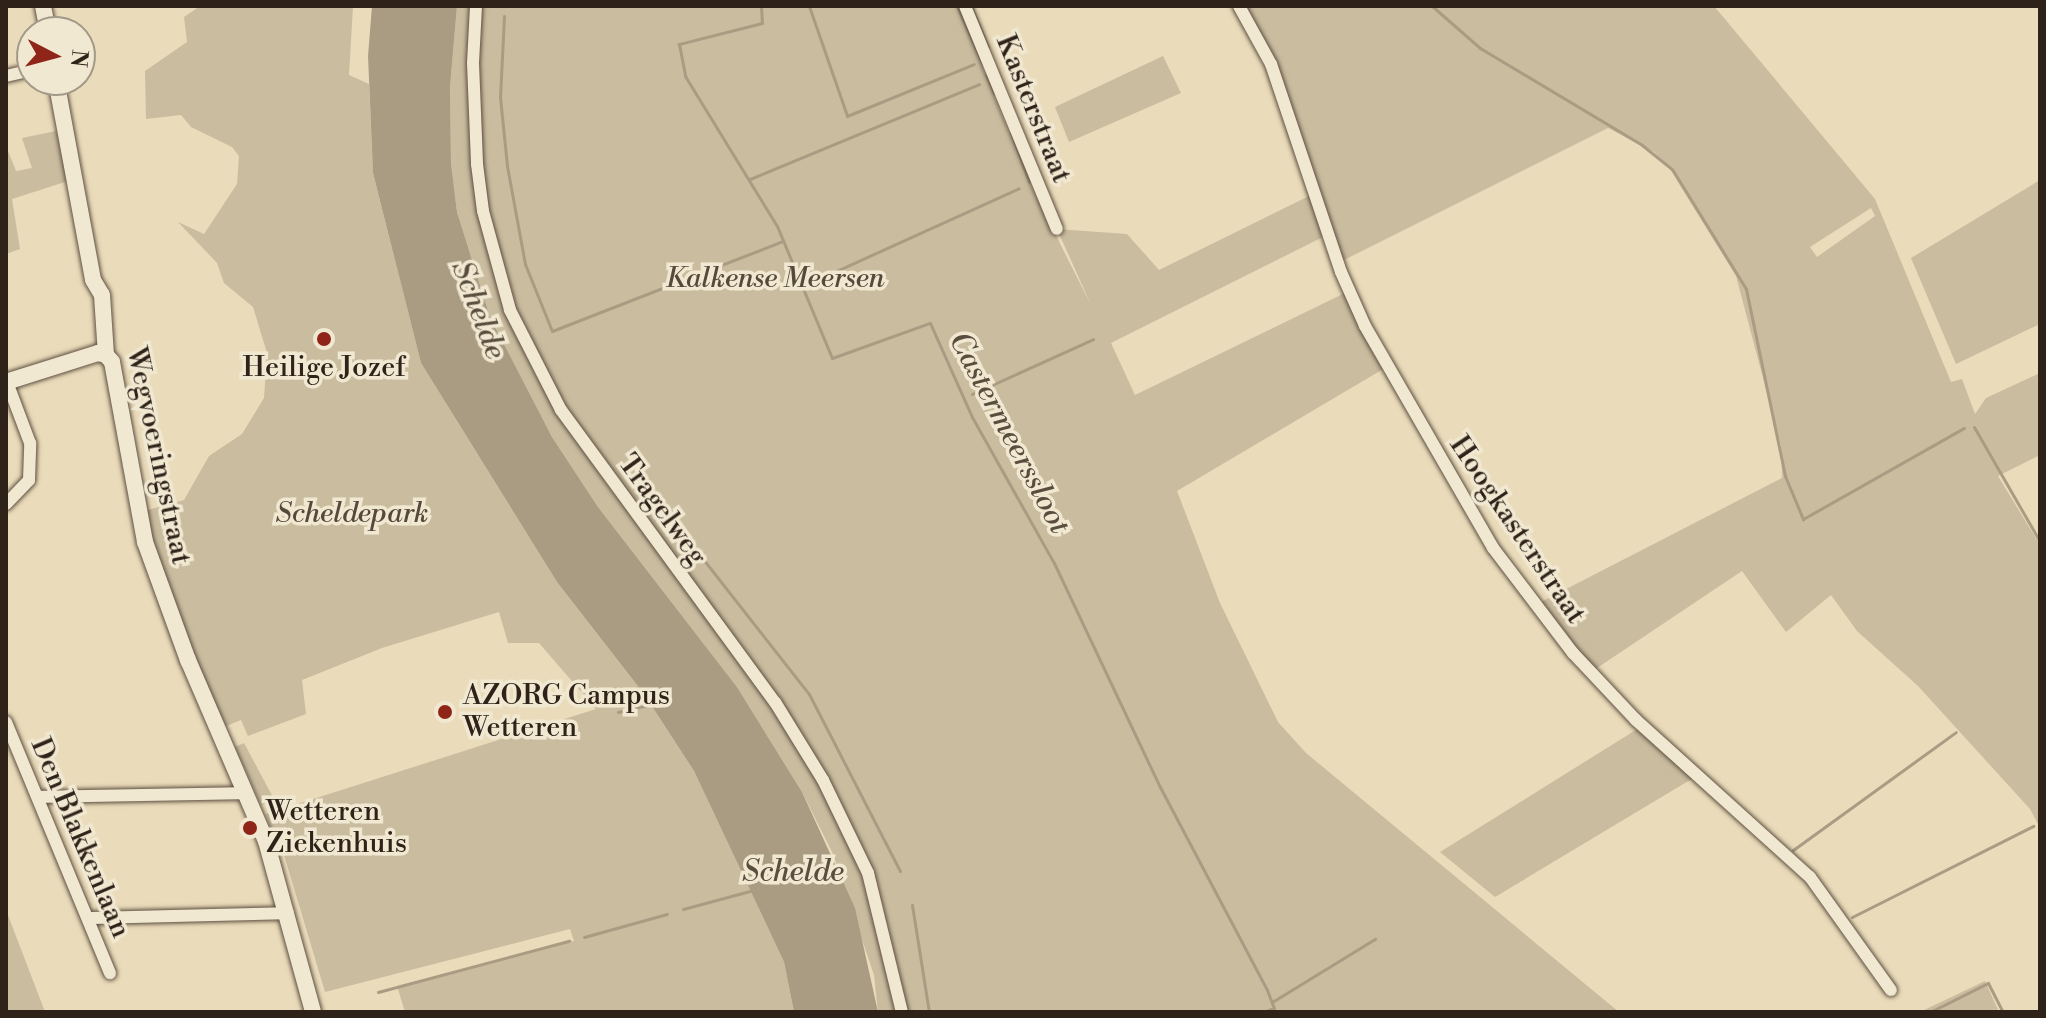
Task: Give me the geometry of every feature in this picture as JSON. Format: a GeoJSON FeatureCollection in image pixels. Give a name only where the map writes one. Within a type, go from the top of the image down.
{"type":"FeatureCollection","features":[{"type":"Feature","properties":{"kind":"main road","name":"Wegvoeringstraat"},"geometry":{"type":"LineString","coordinates":[[59,96],[93,280],[102,295],[106,355],[112,362],[145,542],[161,595],[247,793],[288,913],[313,1012]]}},
{"type":"Feature","properties":{"kind":"main road"},"geometry":{"type":"LineString","coordinates":[[6,382],[106,355]]}},
{"type":"Feature","properties":{"kind":"street","name":"Tragelweg"},"geometry":{"type":"LineString","coordinates":[[476,6],[473,63],[477,164],[483,211],[510,310],[567,419],[775,702],[823,780],[868,873],[902,1012]]}},
{"type":"Feature","properties":{"kind":"street","name":"Kasterstraat"},"geometry":{"type":"LineString","coordinates":[[965,6],[1057,229]]}},
{"type":"Feature","properties":{"kind":"street","name":"Hoogkasterstraat"},"geometry":{"type":"LineString","coordinates":[[1239,6],[1271,64],[1341,272],[1365,326],[1493,548],[1573,653],[1636,720],[1810,877],[1891,990]]}},
{"type":"Feature","properties":{"kind":"street"},"geometry":{"type":"LineString","coordinates":[[6,382],[30,443],[29,480],[6,504]]}},
{"type":"Feature","properties":{"kind":"street","name":"Den Blakkenlaan"},"geometry":{"type":"LineString","coordinates":[[6,722],[110,973]]}},
{"type":"Feature","properties":{"kind":"street"},"geometry":{"type":"LineString","coordinates":[[39,797],[247,793]]}},
{"type":"Feature","properties":{"kind":"street"},"geometry":{"type":"LineString","coordinates":[[88,918],[288,913]]}},
{"type":"Feature","properties":{"kind":"green space","name":"Scheldepark"},"geometry":{"type":"Polygon","coordinates":[[[200,6],[353,6],[349,75],[369,84],[373,173],[421,363],[557,582],[644,694],[694,771],[784,962],[794,1012],[405,1012],[397,986],[574,941],[570,929],[325,992],[276,828],[270,827],[266,814],[596,709],[539,643],[508,643],[499,612],[382,648],[302,680],[306,714],[248,736],[241,720],[226,726],[192,656],[144,511],[184,500],[209,456],[242,434],[264,398],[267,353],[253,307],[224,283],[217,263],[178,222],[204,234],[237,184],[239,156],[232,147],[191,127],[181,115],[146,119],[145,71],[187,42],[184,17],[200,6]]]}},
{"type":"Feature","properties":{"kind":"green space","name":"Kalkense Meersen"},"geometry":{"type":"Polygon","coordinates":[[[457,6],[957,6],[1029,182],[1091,305],[1057,229],[1127,234],[1159,270],[1313,194],[1278,84],[1238,6],[1714,6],[1875,199],[1951,382],[1962,379],[1975,414],[1986,398],[2040,373],[2040,455],[1998,476],[2040,545],[2040,828],[2030,809],[1918,686],[1857,631],[1831,595],[1786,632],[1742,571],[1594,670],[1539,603],[1782,478],[1781,446],[1736,276],[1668,166],[1654,152],[1608,128],[1338,263],[1329,234],[1111,343],[1135,395],[1349,291],[1385,368],[1177,491],[1220,603],[1278,722],[1306,753],[1619,1012],[878,1012],[874,975],[833,854],[802,792],[737,687],[598,507],[552,437],[490,317],[457,212],[451,163],[450,87],[457,6]],[[1871,208],[1810,247],[1817,257],[1875,216],[1871,208]]]}},
{"type":"Feature","properties":{"kind":"green space"},"geometry":{"type":"Polygon","coordinates":[[[1163,56],[1181,93],[1069,142],[1055,107],[1163,56]]]}},
{"type":"Feature","properties":{"kind":"green space"},"geometry":{"type":"Polygon","coordinates":[[[56,131],[68,181],[12,199],[20,249],[6,254],[6,146],[16,171],[32,168],[22,138],[56,131]]]}},
{"type":"Feature","properties":{"kind":"green space"},"geometry":{"type":"Polygon","coordinates":[[[2040,180],[2040,324],[1956,364],[1911,258],[2040,180]]]}},
{"type":"Feature","properties":{"kind":"green space"},"geometry":{"type":"Polygon","coordinates":[[[1639,728],[1695,777],[1495,897],[1440,852],[1639,728]]]}},
{"type":"Feature","properties":{"kind":"green space"},"geometry":{"type":"Polygon","coordinates":[[[244,743],[275,801],[261,805],[235,747],[244,743]]]}},
{"type":"Feature","properties":{"kind":"green space"},"geometry":{"type":"Polygon","coordinates":[[[6,910],[45,1012],[6,1012],[6,910]]]}},
{"type":"Feature","properties":{"kind":"green space"},"geometry":{"type":"Polygon","coordinates":[[[1985,981],[1999,1012],[1920,1012],[1985,981]]]}},
{"type":"Feature","properties":{"kind":"water","name":"Schelde"},"geometry":{"type":"Polygon","coordinates":[[[372,6],[457,6],[450,87],[451,163],[457,212],[490,317],[552,437],[598,507],[737,687],[802,792],[855,908],[878,1012],[794,1012],[784,962],[694,771],[644,694],[557,582],[421,363],[373,173],[368,56],[372,6]]]}},
{"type":"Feature","properties":{"kind":"waterway","name":"Castermeerssloot"},"geometry":{"type":"LineString","coordinates":[[761,6],[762,23],[679,44],[685,76],[777,226],[832,358],[930,323],[972,417],[1054,563],[1160,787],[1267,990],[1274,1008],[1263,1012]]}},
{"type":"Feature","properties":{"kind":"waterway"},"geometry":{"type":"LineString","coordinates":[[809,6],[847,116],[974,64]]}},
{"type":"Feature","properties":{"kind":"waterway"},"geometry":{"type":"LineString","coordinates":[[957,6],[983,65]]}},
{"type":"Feature","properties":{"kind":"waterway"},"geometry":{"type":"LineString","coordinates":[[971,6],[988,47]]}},
{"type":"Feature","properties":{"kind":"waterway"},"geometry":{"type":"LineString","coordinates":[[1432,6],[1480,48],[1642,145],[1672,169],[1746,289],[1785,476],[1803,519],[1964,428]]}},
{"type":"Feature","properties":{"kind":"waterway"},"geometry":{"type":"LineString","coordinates":[[504,16],[500,97],[507,166],[525,264],[552,331],[783,241]]}},
{"type":"Feature","properties":{"kind":"waterway"},"geometry":{"type":"LineString","coordinates":[[986,75],[994,93]]}},
{"type":"Feature","properties":{"kind":"waterway"},"geometry":{"type":"LineString","coordinates":[[750,179],[979,84]]}},
{"type":"Feature","properties":{"kind":"waterway"},"geometry":{"type":"LineString","coordinates":[[1011,133],[1029,182]]}},
{"type":"Feature","properties":{"kind":"waterway"},"geometry":{"type":"LineString","coordinates":[[801,287],[1019,188]]}},
{"type":"Feature","properties":{"kind":"waterway"},"geometry":{"type":"LineString","coordinates":[[972,394],[1093,339]]}},
{"type":"Feature","properties":{"kind":"waterway"},"geometry":{"type":"LineString","coordinates":[[1974,427],[2040,542]]}},
{"type":"Feature","properties":{"kind":"waterway"},"geometry":{"type":"LineString","coordinates":[[685,536],[809,694],[900,871]]}},
{"type":"Feature","properties":{"kind":"waterway"},"geometry":{"type":"LineString","coordinates":[[618,712],[653,704]]}},
{"type":"Feature","properties":{"kind":"waterway"},"geometry":{"type":"LineString","coordinates":[[1793,850],[1956,732]]}},
{"type":"Feature","properties":{"kind":"waterway"},"geometry":{"type":"LineString","coordinates":[[1852,917],[2033,826]]}},
{"type":"Feature","properties":{"kind":"waterway"},"geometry":{"type":"LineString","coordinates":[[683,909],[757,889]]}},
{"type":"Feature","properties":{"kind":"waterway"},"geometry":{"type":"LineString","coordinates":[[912,905],[929,1012]]}},
{"type":"Feature","properties":{"kind":"waterway"},"geometry":{"type":"LineString","coordinates":[[584,937],[667,914]]}},
{"type":"Feature","properties":{"kind":"waterway"},"geometry":{"type":"LineString","coordinates":[[1272,1002],[1375,939]]}},
{"type":"Feature","properties":{"kind":"waterway"},"geometry":{"type":"LineString","coordinates":[[378,992],[569,941]]}},
{"type":"Feature","properties":{"kind":"waterway"},"geometry":{"type":"LineString","coordinates":[[1930,1012],[1988,983],[2003,1012]]}},
{"type":"Feature","properties":{"kind":"place","name":"Heilige Jozef"},"geometry":{"type":"Point","coordinates":[324,339]}},
{"type":"Feature","properties":{"kind":"place","name":"AZORG Campus Wetteren"},"geometry":{"type":"Point","coordinates":[445,712]}},
{"type":"Feature","properties":{"kind":"place","name":"Wetteren Ziekenhuis"},"geometry":{"type":"Point","coordinates":[250,828]}}]}
